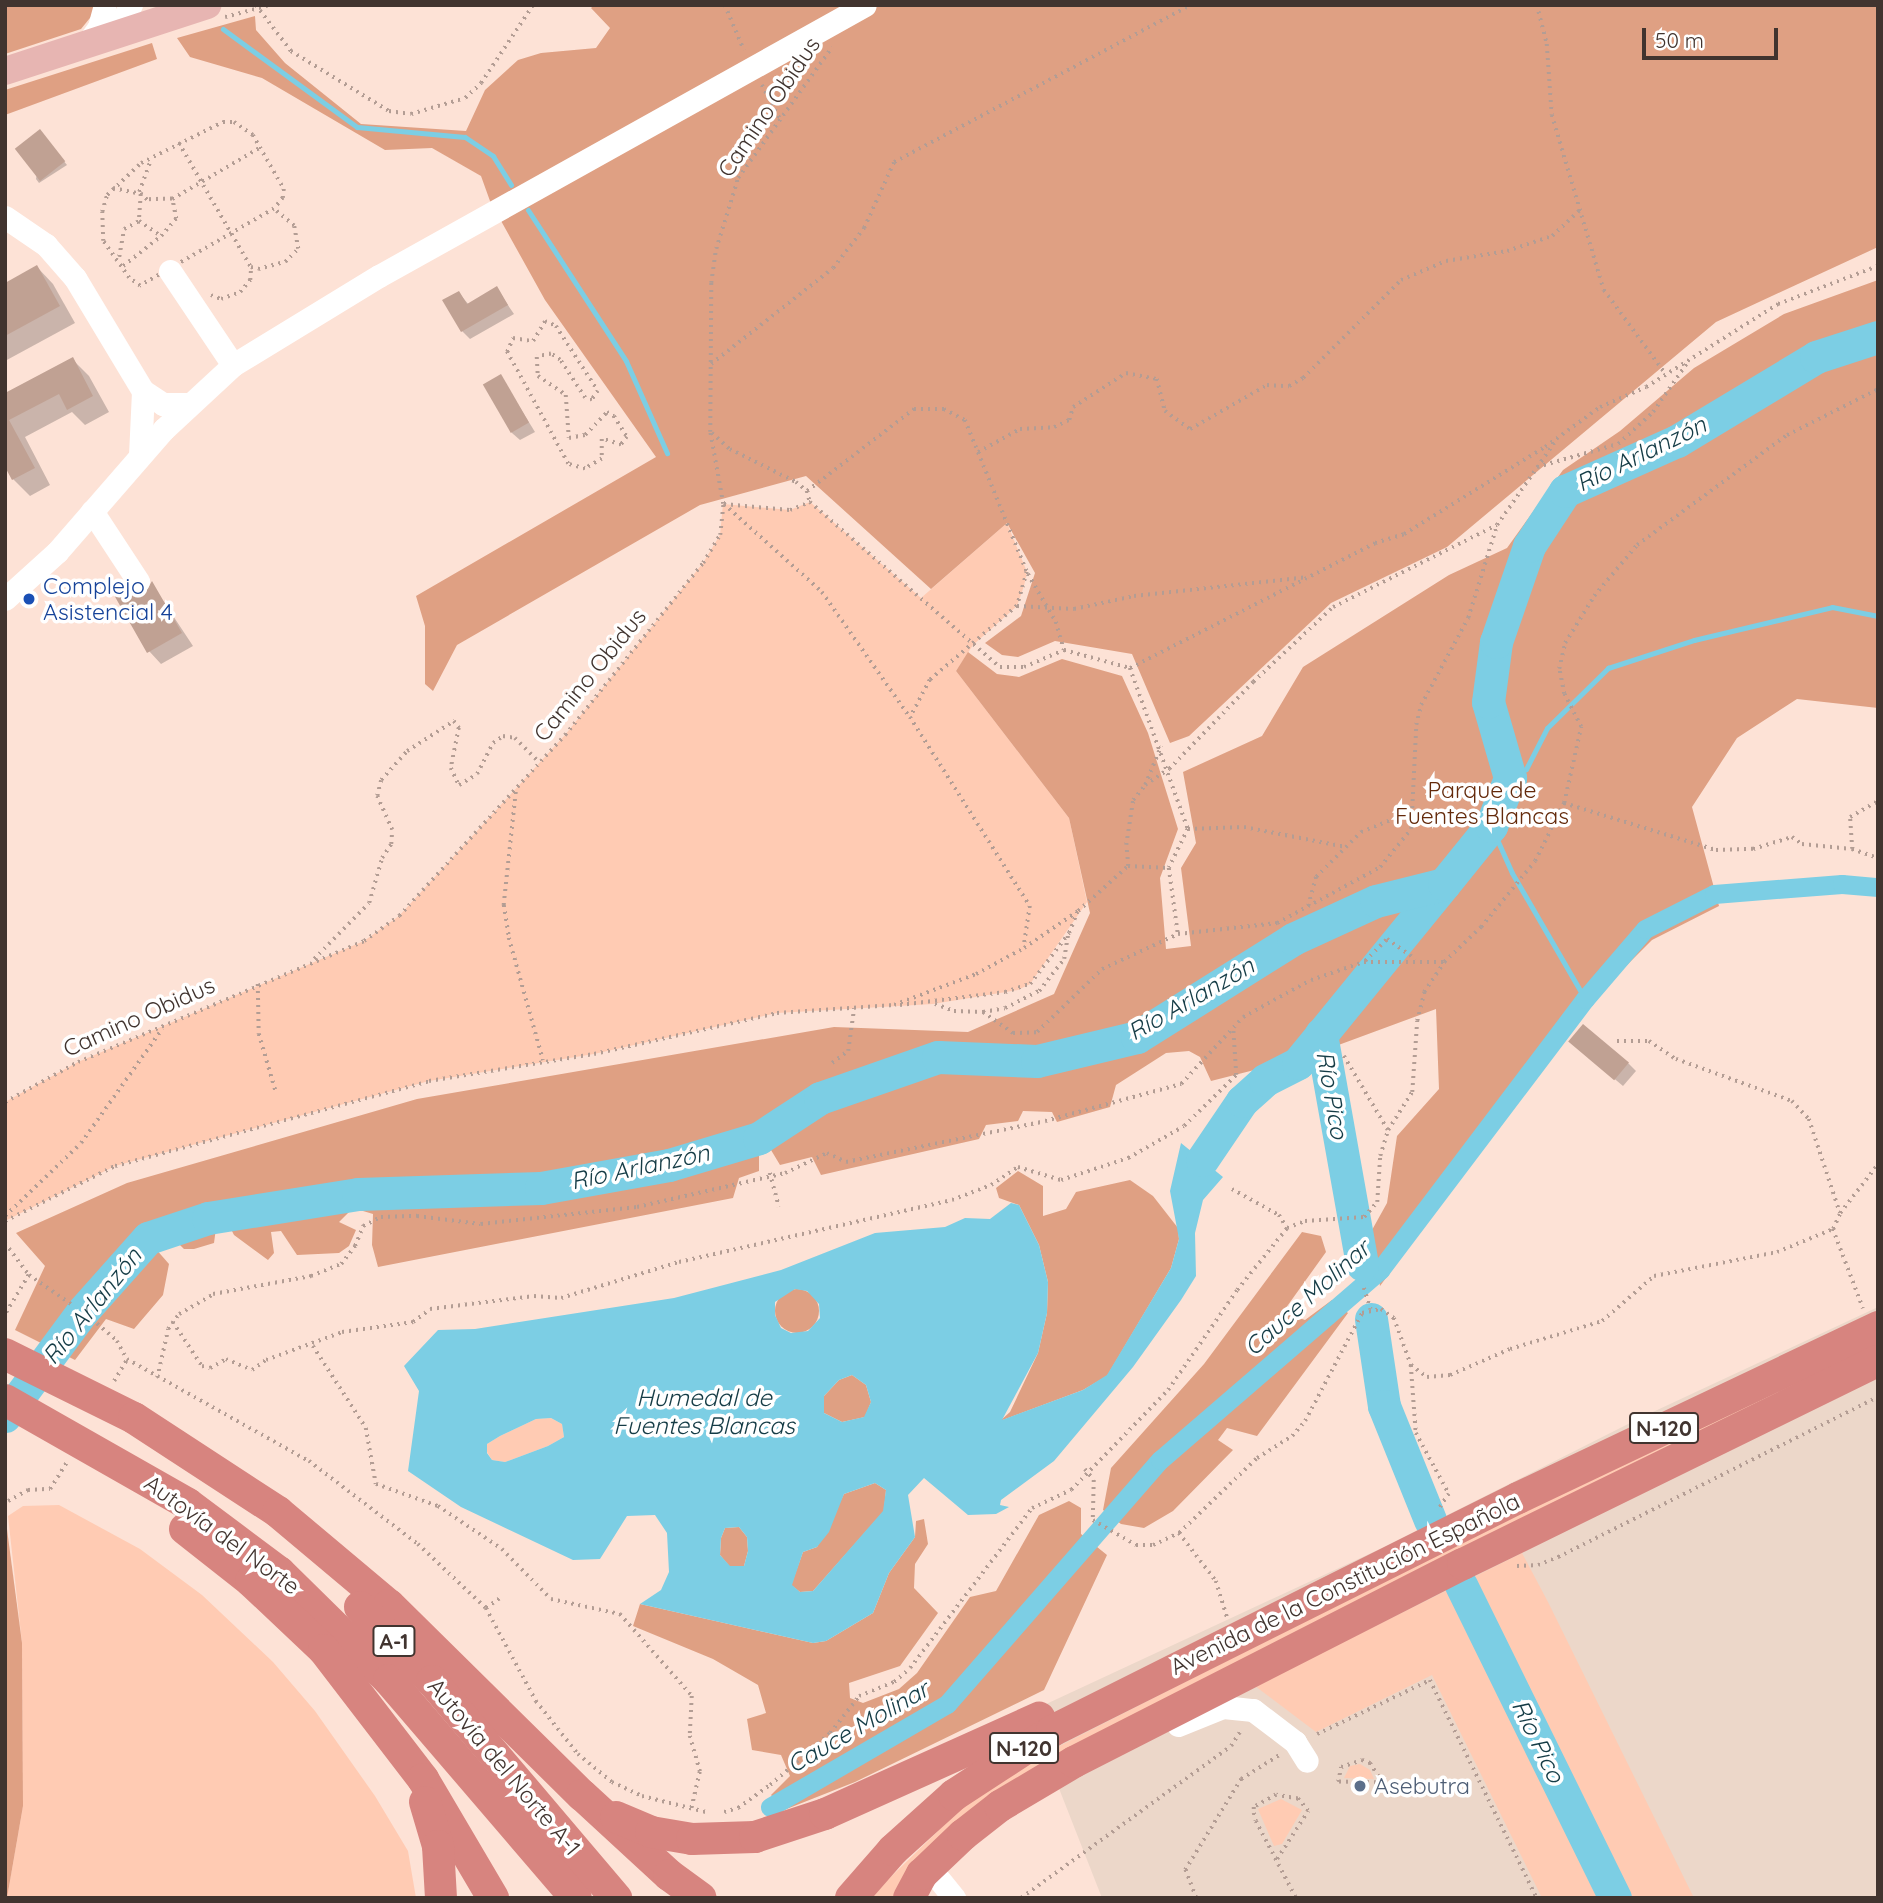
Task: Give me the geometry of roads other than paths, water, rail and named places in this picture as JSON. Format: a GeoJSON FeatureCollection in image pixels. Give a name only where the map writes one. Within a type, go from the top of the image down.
{"type":"FeatureCollection","features":[{"type":"Feature","properties":{"kind":"highway","name":"Avenida de la Constitución Española"},"geometry":{"type":"LineString","coordinates":[[851,1898],[917,1827],[982,1774],[1052,1731],[1310,1602],[1438,1530],[1875,1328]]}},
{"type":"Feature","properties":{"kind":"highway"},"geometry":{"type":"LineString","coordinates":[[5,1354],[227,1475],[340,1560],[582,1795],[669,1875],[701,1898]]}},
{"type":"Feature","properties":{"kind":"highway","name":"Avenida de la Constitución Española"},"geometry":{"type":"LineString","coordinates":[[909,1898],[929,1867],[963,1835],[1028,1789],[1453,1569],[1878,1361]]}},
{"type":"Feature","properties":{"kind":"highway","name":"A-1"},"geometry":{"type":"LineString","coordinates":[[5,1367],[131,1424]]}},
{"type":"Feature","properties":{"kind":"highway","name":"Autovía del Norte"},"geometry":{"type":"LineString","coordinates":[[5,1400],[109,1466],[188,1504],[279,1572],[389,1680],[576,1898]]}},
{"type":"Feature","properties":{"kind":"highway"},"geometry":{"type":"LineString","coordinates":[[5,1418],[109,1466],[251,1581],[324,1650],[399,1747],[449,1819],[493,1898]]}},
{"type":"Feature","properties":{"kind":"highway","name":"Autovía del Norte A-1"},"geometry":{"type":"LineString","coordinates":[[131,1424],[245,1507],[345,1592],[432,1681],[615,1898]]}},
{"type":"Feature","properties":{"kind":"highway"},"geometry":{"type":"LineString","coordinates":[[582,1795],[611,1815],[665,1834],[725,1840],[785,1830],[1230,1628],[1310,1602]]}},
{"type":"Feature","properties":{"kind":"highway"},"geometry":{"type":"LineString","coordinates":[[399,1747],[426,1803],[438,1846],[441,1898]]}},
{"type":"Feature","properties":{"kind":"main road"},"geometry":{"type":"LineString","coordinates":[[5,71],[86,45],[124,24],[206,5]]}},
{"type":"Feature","properties":{"kind":"street"},"geometry":{"type":"LineString","coordinates":[[175,5],[206,5]]}},
{"type":"Feature","properties":{"kind":"street"},"geometry":{"type":"LineString","coordinates":[[5,599],[57,552],[140,455],[233,365],[379,276],[865,5]]}},
{"type":"Feature","properties":{"kind":"street"},"geometry":{"type":"LineString","coordinates":[[104,6],[113,24],[124,24]]}},
{"type":"Feature","properties":{"kind":"street"},"geometry":{"type":"LineString","coordinates":[[86,45],[99,27],[104,6]]}},
{"type":"Feature","properties":{"kind":"street"},"geometry":{"type":"LineString","coordinates":[[5,217],[46,245],[75,278],[143,391],[163,404],[190,404]]}},
{"type":"Feature","properties":{"kind":"street"},"geometry":{"type":"LineString","coordinates":[[180,269],[233,365]]}},
{"type":"Feature","properties":{"kind":"street"},"geometry":{"type":"LineString","coordinates":[[140,455],[143,391]]}},
{"type":"Feature","properties":{"kind":"street"},"geometry":{"type":"LineString","coordinates":[[92,511],[138,581]]}},
{"type":"Feature","properties":{"kind":"street"},"geometry":{"type":"LineString","coordinates":[[1028,1789],[1073,1778],[1203,1714],[1223,1707],[1262,1716],[1295,1742],[1307,1761]]}},
{"type":"Feature","properties":{"kind":"street"},"geometry":{"type":"LineString","coordinates":[[929,1867],[954,1898]]}},
{"type":"Feature","properties":{"kind":"water","name":"Humedal de Fuentes Blancas"},"geometry":{"type":"Polygon","coordinates":[[[1181,1143],[1223,1177],[1203,1200],[1195,1233],[1196,1276],[1133,1367],[1054,1461],[1001,1500],[1000,1505],[1009,1507],[996,1514],[968,1515],[924,1478],[908,1495],[915,1537],[889,1573],[873,1613],[826,1641],[813,1643],[640,1604],[661,1590],[669,1572],[667,1533],[655,1515],[627,1516],[600,1559],[573,1560],[461,1507],[408,1471],[419,1391],[404,1366],[438,1330],[475,1329],[674,1298],[781,1270],[875,1233],[945,1227],[965,1218],[990,1219],[1011,1203],[1019,1205],[1039,1245],[1048,1282],[1047,1313],[1038,1353],[1002,1420],[1083,1390],[1107,1375],[1171,1268],[1179,1239],[1170,1191],[1181,1143]],[[795,1289],[775,1302],[775,1315],[781,1328],[791,1333],[808,1331],[820,1318],[819,1304],[807,1291],[795,1289]],[[852,1375],[839,1380],[824,1396],[824,1413],[842,1422],[864,1417],[871,1402],[866,1385],[852,1375]],[[551,1418],[536,1419],[487,1444],[487,1453],[492,1460],[505,1462],[564,1437],[562,1424],[551,1418]],[[875,1483],[844,1494],[829,1532],[817,1547],[803,1552],[792,1585],[800,1592],[813,1591],[883,1511],[886,1490],[875,1483]],[[739,1527],[725,1528],[721,1538],[720,1555],[730,1566],[744,1566],[748,1551],[747,1537],[739,1527]]]}},
{"type":"Feature","properties":{"kind":"waterway"},"geometry":{"type":"LineString","coordinates":[[223,29],[357,127],[465,137],[493,156],[511,185]]}},
{"type":"Feature","properties":{"kind":"waterway"},"geometry":{"type":"LineString","coordinates":[[528,210],[626,361],[667,453]]}},
{"type":"Feature","properties":{"kind":"waterway","name":"Río Arlanzón"},"geometry":{"type":"LineString","coordinates":[[5,1416],[82,1312],[148,1238],[208,1218],[358,1194],[541,1188],[669,1165],[759,1138],[820,1098],[938,1057],[1037,1061],[1137,1037],[1293,939],[1376,901],[1444,884],[1491,826],[1510,778],[1488,702],[1496,642],[1529,546],[1565,491],[1677,441],[1816,357],[1878,337]]}},
{"type":"Feature","properties":{"kind":"waterway"},"geometry":{"type":"LineString","coordinates":[[1510,778],[1526,769],[1547,728],[1608,668],[1694,640],[1832,607],[1878,616]]}},
{"type":"Feature","properties":{"kind":"waterway"},"geometry":{"type":"LineString","coordinates":[[1491,826],[1512,873],[1585,999]]}},
{"type":"Feature","properties":{"kind":"waterway","name":"Río Pico"},"geometry":{"type":"LineString","coordinates":[[1202,1160],[1242,1101],[1265,1080],[1298,1063],[1444,884]]}},
{"type":"Feature","properties":{"kind":"waterway","name":"Cauce Molinar"},"geometry":{"type":"LineString","coordinates":[[770,1807],[947,1704],[1160,1460],[1380,1270],[1585,999],[1645,929],[1714,894],[1842,884],[1878,887]]}},
{"type":"Feature","properties":{"kind":"waterway","name":"Río Pico"},"geometry":{"type":"LineString","coordinates":[[1321,1034],[1362,1264]]}},
{"type":"Feature","properties":{"kind":"waterway","name":"Río Pico"},"geometry":{"type":"LineString","coordinates":[[1371,1319],[1384,1406],[1430,1520]]}},
{"type":"Feature","properties":{"kind":"waterway","name":"Río Pico"},"geometry":{"type":"LineString","coordinates":[[1461,1585],[1615,1898]]}},
{"type":"Feature","properties":{"kind":"place","name":"Complejo Asistencial 4"},"geometry":{"type":"Point","coordinates":[29,599]}},
{"type":"Feature","properties":{"kind":"place","name":"Asebutra"},"geometry":{"type":"Point","coordinates":[1360,1786]}},
{"type":"Feature","properties":{"kind":"park label","name":"Parque de Fuentes Blancas"},"geometry":{"type":"Point","coordinates":[1482,803]}}]}
